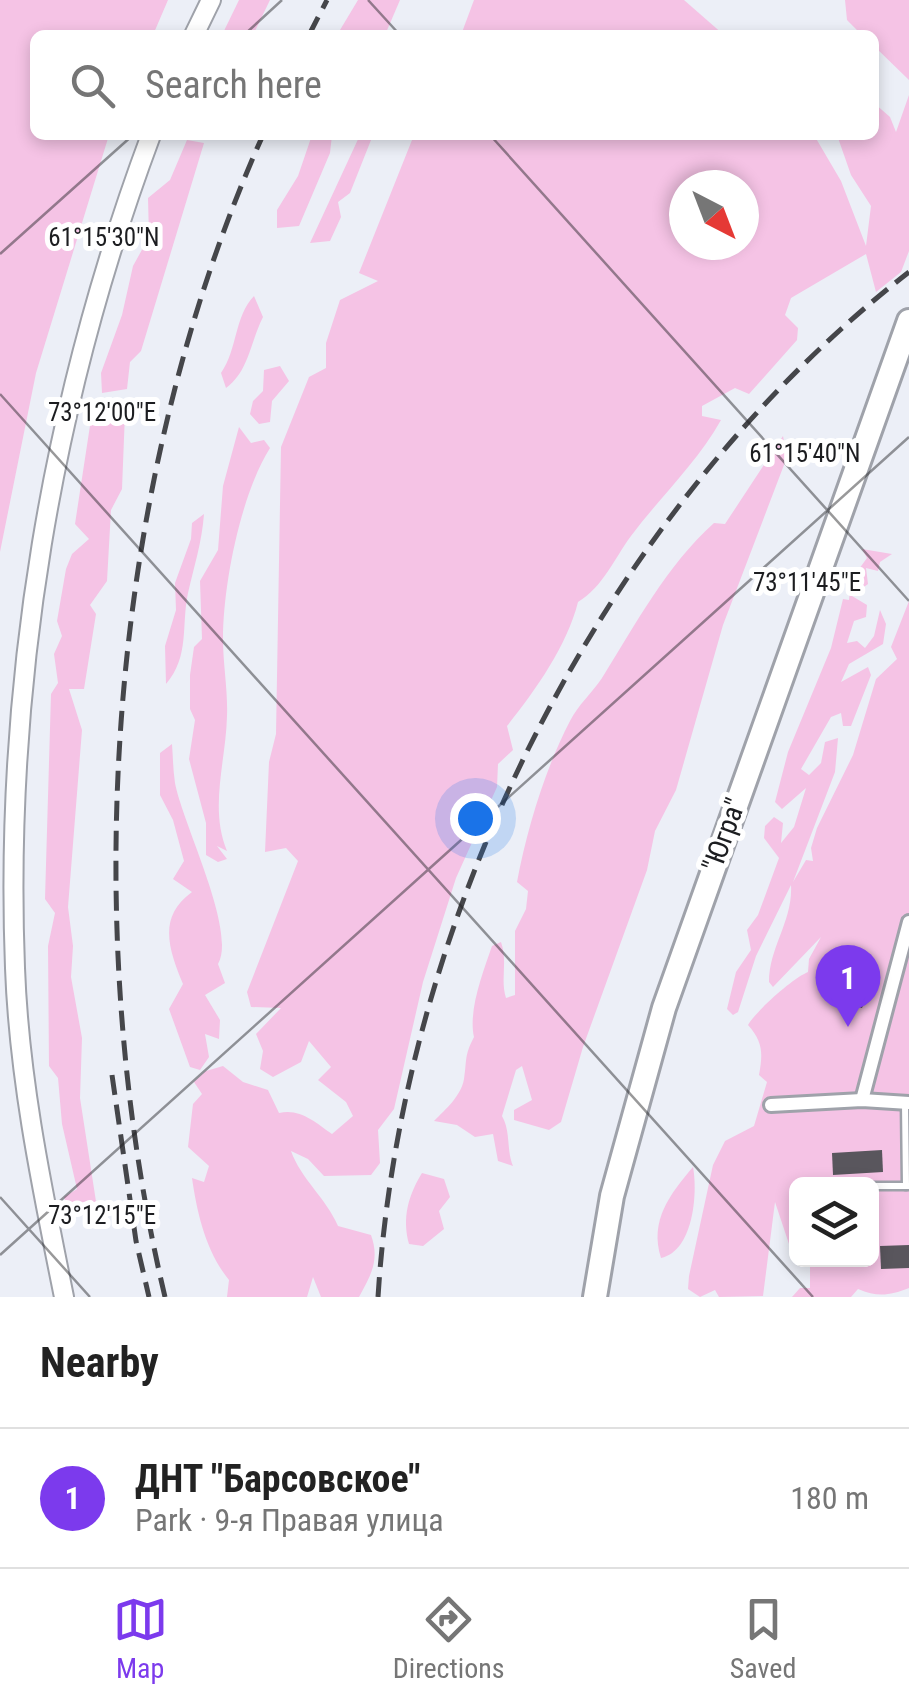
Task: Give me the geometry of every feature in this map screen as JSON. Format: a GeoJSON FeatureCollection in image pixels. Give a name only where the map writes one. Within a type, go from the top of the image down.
{"type":"FeatureCollection","features":[{"type":"Feature","properties":{"kind":"highway","name":"\"Югра\""},"geometry":{"type":"LineString","coordinates":[[595,1297],[612,1196],[664,1008],[909,320]]}},
{"type":"Feature","properties":{"kind":"main road"},"geometry":{"type":"LineString","coordinates":[[196,30],[211,0]]}},
{"type":"Feature","properties":{"kind":"main road"},"geometry":{"type":"LineString","coordinates":[[64,1297],[30,1124],[21,1048],[14,895],[21,734],[37,572],[56,455],[114,233],[149,140]]}},
{"type":"Feature","properties":{"kind":"street"},"geometry":{"type":"LineString","coordinates":[[862,1100],[908,926]]}},
{"type":"Feature","properties":{"kind":"street"},"geometry":{"type":"LineString","coordinates":[[771,1104],[907,1102]]}},
{"type":"Feature","properties":{"kind":"lane"},"geometry":{"type":"LineString","coordinates":[[879,1186],[908,1186],[907,1102]]}},
{"type":"Feature","properties":{"kind":"shaded area"},"geometry":{"type":"Polygon","coordinates":[[[0,0],[168,0],[155,30],[30,30],[30,140],[107,140],[36,373],[0,552],[0,0]]]}},
{"type":"Feature","properties":{"kind":"shaded area"},"geometry":{"type":"Polygon","coordinates":[[[239,0],[270,0],[255,30],[224,30],[239,0]]]}},
{"type":"Feature","properties":{"kind":"shaded area"},"geometry":{"type":"Polygon","coordinates":[[[358,0],[400,0],[387,30],[340,30],[358,0]]]}},
{"type":"Feature","properties":{"kind":"shaded area"},"geometry":{"type":"Polygon","coordinates":[[[474,0],[684,0],[718,30],[463,30],[474,0]]]}},
{"type":"Feature","properties":{"kind":"shaded area"},"geometry":{"type":"Polygon","coordinates":[[[845,0],[909,0],[909,80],[879,51],[879,30],[857,30],[847,20],[845,0]]]}},
{"type":"Feature","properties":{"kind":"shaded area"},"geometry":{"type":"Polygon","coordinates":[[[909,95],[909,251],[901,272],[876,292],[866,254],[791,298],[785,315],[798,328],[797,340],[749,394],[735,388],[702,406],[702,416],[721,420],[601,581],[578,602],[558,651],[507,726],[513,750],[498,764],[497,787],[456,878],[423,982],[394,1109],[378,1130],[380,1163],[371,1175],[324,1176],[308,1159],[291,1151],[338,1226],[371,1235],[374,1260],[359,1297],[321,1297],[313,1277],[307,1297],[227,1297],[229,1280],[204,1232],[192,1178],[204,1182],[209,1166],[188,1147],[193,1104],[202,1094],[194,1082],[206,1071],[223,1066],[243,1082],[268,1090],[279,1113],[301,1114],[332,1134],[353,1116],[346,1102],[318,1080],[331,1067],[309,1041],[301,1062],[273,1077],[260,1069],[263,1051],[256,1034],[281,1008],[251,1007],[247,992],[298,861],[286,848],[265,852],[269,762],[276,734],[281,447],[309,377],[326,368],[326,343],[340,300],[378,281],[359,273],[412,140],[817,140],[841,181],[866,246],[871,206],[851,175],[839,140],[879,140],[879,107],[890,117],[896,132],[909,95]]]}},
{"type":"Feature","properties":{"kind":"shaded area"},"geometry":{"type":"Polygon","coordinates":[[[187,140],[204,143],[141,351],[130,362],[127,389],[102,393],[101,373],[122,315],[133,266],[149,237],[148,198],[170,180],[187,140]]]}},
{"type":"Feature","properties":{"kind":"shaded area"},"geometry":{"type":"Polygon","coordinates":[[[310,140],[331,140],[330,153],[299,226],[277,228],[277,210],[298,176],[310,140]]]}},
{"type":"Feature","properties":{"kind":"shaded area"},"geometry":{"type":"Polygon","coordinates":[[[358,140],[371,140],[350,193],[338,202],[341,217],[330,241],[310,243],[358,140]]]}},
{"type":"Feature","properties":{"kind":"shaded area"},"geometry":{"type":"Polygon","coordinates":[[[254,296],[263,317],[244,365],[226,388],[221,373],[243,313],[254,296]]]}},
{"type":"Feature","properties":{"kind":"shaded area"},"geometry":{"type":"Polygon","coordinates":[[[280,366],[289,381],[272,401],[270,422],[259,424],[250,414],[253,401],[263,391],[264,370],[280,366]]]}},
{"type":"Feature","properties":{"kind":"shaded area"},"geometry":{"type":"Polygon","coordinates":[[[114,405],[125,413],[122,489],[111,510],[107,581],[90,605],[96,614],[84,689],[69,689],[82,730],[68,907],[73,946],[71,977],[82,1038],[80,1098],[99,1221],[84,1202],[68,1209],[64,1197],[77,1189],[62,1124],[58,1078],[49,1066],[48,946],[55,913],[45,899],[51,694],[58,683],[54,654],[62,636],[57,621],[66,569],[72,554],[89,539],[75,524],[93,406],[114,405]]]}},
{"type":"Feature","properties":{"kind":"shaded area"},"geometry":{"type":"Polygon","coordinates":[[[239,427],[251,443],[264,440],[270,448],[242,514],[226,592],[223,639],[227,716],[219,818],[227,851],[217,846],[227,859],[218,862],[206,855],[206,823],[189,759],[195,720],[190,709],[190,675],[194,647],[202,639],[200,581],[218,550],[223,486],[239,427]]]}},
{"type":"Feature","properties":{"kind":"shaded area"},"geometry":{"type":"Polygon","coordinates":[[[783,436],[787,457],[723,625],[676,790],[655,831],[647,870],[583,1047],[561,1122],[549,1130],[514,1120],[514,1110],[532,1100],[522,1066],[516,1070],[502,1116],[513,1166],[498,1161],[493,1134],[475,1137],[457,1125],[434,1121],[460,1091],[474,1037],[477,991],[492,946],[501,942],[506,998],[515,995],[515,931],[526,909],[528,891],[517,882],[545,779],[573,715],[602,678],[666,577],[714,523],[725,524],[783,436]]]}},
{"type":"Feature","properties":{"kind":"shaded area"},"geometry":{"type":"Polygon","coordinates":[[[204,514],[188,593],[182,652],[166,684],[165,646],[176,610],[175,583],[191,539],[192,523],[204,514]]]}},
{"type":"Feature","properties":{"kind":"shaded area"},"geometry":{"type":"Polygon","coordinates":[[[862,549],[892,554],[880,562],[878,571],[866,568],[868,584],[852,596],[867,605],[866,617],[854,621],[847,643],[857,641],[865,648],[874,636],[880,610],[886,624],[883,644],[849,664],[841,682],[868,667],[871,675],[851,726],[843,726],[841,713],[831,717],[801,769],[809,775],[821,763],[825,742],[838,738],[835,772],[793,882],[806,860],[813,861],[811,848],[817,828],[853,755],[876,679],[897,659],[891,647],[909,601],[909,1288],[883,1294],[858,1289],[851,1297],[792,1297],[800,1288],[810,1288],[810,1267],[879,1267],[879,1177],[789,1177],[789,1244],[775,1202],[763,1296],[719,1297],[715,1290],[700,1297],[688,1289],[689,1276],[713,1165],[725,1141],[754,1126],[767,1082],[759,1075],[761,1048],[748,1025],[775,996],[808,972],[809,959],[821,937],[773,987],[769,982],[770,969],[791,898],[791,885],[756,956],[738,1012],[733,1015],[727,1009],[736,972],[751,950],[747,930],[758,915],[779,858],[764,838],[765,826],[774,817],[783,823],[781,843],[794,827],[806,788],[782,809],[775,802],[788,752],[831,648],[843,599],[849,600],[851,580],[867,558],[862,549]]]}},
{"type":"Feature","properties":{"kind":"shaded area"},"geometry":{"type":"Polygon","coordinates":[[[172,744],[175,783],[215,903],[222,948],[218,964],[225,983],[205,995],[220,1020],[219,1039],[205,1034],[209,1057],[200,1070],[190,1067],[169,1009],[183,984],[170,947],[170,923],[181,902],[192,892],[173,879],[184,861],[173,820],[160,795],[160,753],[172,744]]]}},
{"type":"Feature","properties":{"kind":"shaded area"},"geometry":{"type":"Polygon","coordinates":[[[693,1167],[694,1206],[687,1233],[672,1253],[661,1258],[660,1220],[670,1198],[693,1167]]]}},
{"type":"Feature","properties":{"kind":"shaded area"},"geometry":{"type":"Polygon","coordinates":[[[422,1173],[444,1179],[450,1197],[439,1211],[444,1229],[423,1246],[409,1244],[406,1225],[410,1199],[422,1173]]]}},
{"type":"Feature","properties":{"kind":"building"},"geometry":{"type":"Polygon","coordinates":[[[843,958],[864,965],[856,990],[867,994],[862,1008],[830,997],[843,958]]]}},
{"type":"Feature","properties":{"kind":"building"},"geometry":{"type":"Polygon","coordinates":[[[882,1150],[883,1172],[833,1175],[832,1153],[882,1150]]]}},
{"type":"Feature","properties":{"kind":"building"},"geometry":{"type":"Polygon","coordinates":[[[909,1245],[909,1268],[881,1269],[880,1246],[909,1245]]]}},
{"type":"Feature","properties":{"kind":"railway"},"geometry":{"type":"LineString","coordinates":[[312,30],[327,0]]}},
{"type":"Feature","properties":{"kind":"railway"},"geometry":{"type":"LineString","coordinates":[[165,1297],[138,1155],[121,1008],[116,859],[122,708],[140,558],[169,412],[210,270],[261,140]]}},
{"type":"Feature","properties":{"kind":"railway"},"geometry":{"type":"LineString","coordinates":[[378,1297],[395,1152],[428,1008],[476,866],[538,729],[613,599],[701,478],[800,368],[909,272]]}},
{"type":"Feature","properties":{"kind":"railway"},"geometry":{"type":"LineString","coordinates":[[112,1075],[136,1241],[149,1297]]}},
{"type":"Feature","properties":{"kind":"place","name":"ДНТ \"Барсовское\""},"geometry":{"type":"Point","coordinates":[848,1027]}}]}
